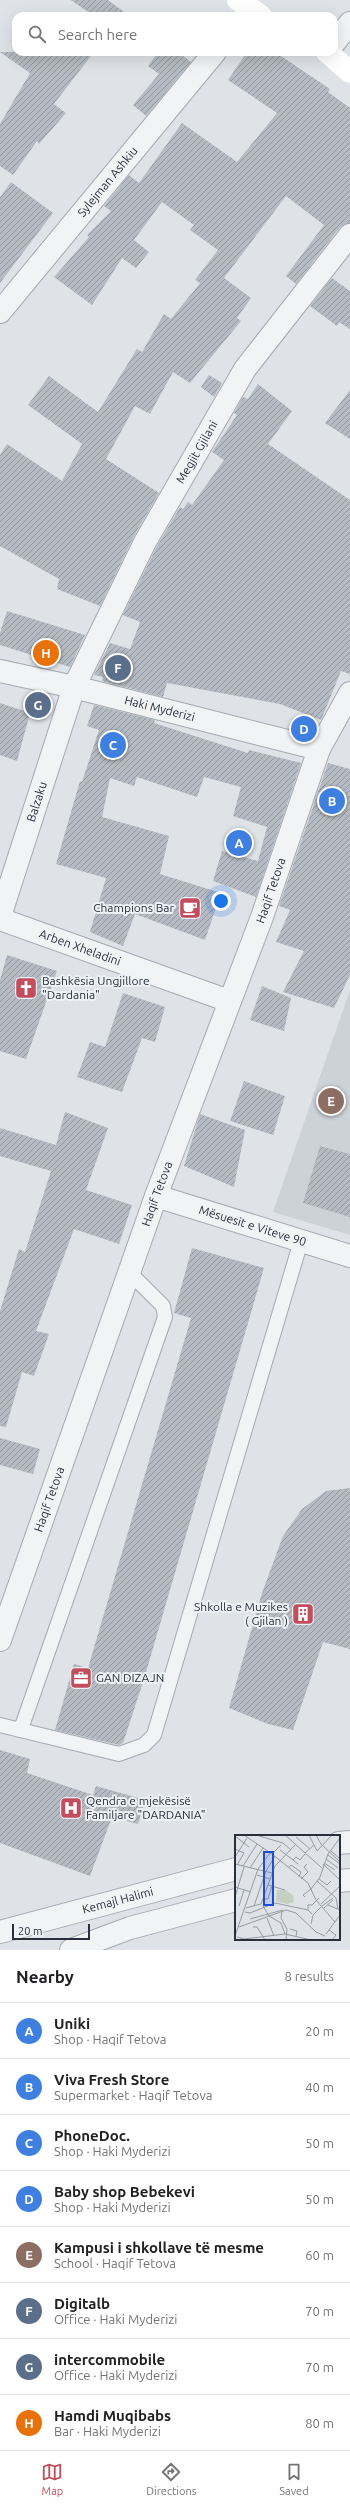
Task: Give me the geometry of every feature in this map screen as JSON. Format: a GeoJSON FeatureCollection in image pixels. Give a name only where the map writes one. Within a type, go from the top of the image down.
{"type":"FeatureCollection","features":[{"type":"Feature","properties":{"kind":"main road"},"geometry":{"type":"LineString","coordinates":[[332,56],[350,72]]}},
{"type":"Feature","properties":{"kind":"street"},"geometry":{"type":"LineString","coordinates":[[338,38],[350,23]]}},
{"type":"Feature","properties":{"kind":"street","name":"Sylejman Ashkiu"},"geometry":{"type":"LineString","coordinates":[[0,312],[212,56]]}},
{"type":"Feature","properties":{"kind":"street","name":"Megjit Gjilani"},"geometry":{"type":"LineString","coordinates":[[74,687],[145,542],[245,369],[350,235]]}},
{"type":"Feature","properties":{"kind":"street","name":"Haki Myderizi"},"geometry":{"type":"LineString","coordinates":[[0,671],[74,687],[319,749]]}},
{"type":"Feature","properties":{"kind":"street","name":"Balzaku"},"geometry":{"type":"LineString","coordinates":[[0,916],[74,687]]}},
{"type":"Feature","properties":{"kind":"street","name":"Haqif Tetova"},"geometry":{"type":"LineString","coordinates":[[0,1640],[156,1196],[262,916],[319,749],[350,694]]}},
{"type":"Feature","properties":{"kind":"street","name":"Arben Xheladini"},"geometry":{"type":"LineString","coordinates":[[0,919],[229,1001]]}},
{"type":"Feature","properties":{"kind":"street","name":"Mësuesit e Viteve 90"},"geometry":{"type":"LineString","coordinates":[[156,1196],[350,1256]]}},
{"type":"Feature","properties":{"kind":"street"},"geometry":{"type":"LineString","coordinates":[[340,1843],[350,1842]]}},
{"type":"Feature","properties":{"kind":"street","name":"Kemajl Halimi"},"geometry":{"type":"LineString","coordinates":[[0,1932],[235,1869]]}},
{"type":"Feature","properties":{"kind":"street"},"geometry":{"type":"LineString","coordinates":[[340,1881],[350,1880]]}},
{"type":"Feature","properties":{"kind":"street"},"geometry":{"type":"LineString","coordinates":[[71,1950],[130,1928],[235,1900]]}},
{"type":"Feature","properties":{"kind":"lane"},"geometry":{"type":"LineString","coordinates":[[0,1725],[22,1729],[120,1754],[144,1746],[154,1735],[301,1241]]}},
{"type":"Feature","properties":{"kind":"lane"},"geometry":{"type":"LineString","coordinates":[[22,1729],[166,1317],[163,1306],[129,1272]]}},
{"type":"Feature","properties":{"kind":"shaded area"},"geometry":{"type":"Polygon","coordinates":[[[350,990],[350,1235],[273,1212],[350,990]]]}},
{"type":"Feature","properties":{"kind":"building"},"geometry":{"type":"Polygon","coordinates":[[[71,0],[108,0],[124,12],[88,12],[71,0]]]}},
{"type":"Feature","properties":{"kind":"building"},"geometry":{"type":"Polygon","coordinates":[[[0,52],[12,52],[12,56],[91,56],[54,104],[66,113],[39,144],[37,141],[13,175],[0,166],[0,124],[30,73],[0,52]]]}},
{"type":"Feature","properties":{"kind":"building"},"geometry":{"type":"Polygon","coordinates":[[[155,56],[183,56],[191,62],[146,116],[133,105],[159,74],[148,66],[155,56]]]}},
{"type":"Feature","properties":{"kind":"building"},"geometry":{"type":"Polygon","coordinates":[[[244,56],[281,56],[330,89],[328,92],[350,108],[350,223],[340,227],[296,284],[286,276],[324,225],[286,196],[224,278],[251,298],[237,318],[241,321],[190,383],[173,372],[150,414],[135,406],[106,459],[159,493],[134,536],[100,606],[57,589],[59,579],[0,546],[0,455],[7,444],[62,481],[82,444],[28,405],[49,376],[98,412],[137,349],[142,352],[164,314],[171,319],[200,283],[195,280],[218,250],[190,230],[194,225],[162,202],[134,240],[149,252],[136,268],[122,258],[92,305],[54,277],[89,237],[87,235],[111,211],[104,206],[129,175],[139,183],[182,123],[237,162],[277,113],[228,80],[244,56]]]}},
{"type":"Feature","properties":{"kind":"building"},"geometry":{"type":"Polygon","coordinates":[[[11,182],[53,213],[0,283],[0,197],[11,182]]]}},
{"type":"Feature","properties":{"kind":"building"},"geometry":{"type":"Polygon","coordinates":[[[332,278],[350,291],[350,329],[339,322],[337,326],[310,306],[332,278]]]}},
{"type":"Feature","properties":{"kind":"building"},"geometry":{"type":"Polygon","coordinates":[[[209,375],[222,383],[214,397],[201,387],[209,375]]]}},
{"type":"Feature","properties":{"kind":"building"},"geometry":{"type":"Polygon","coordinates":[[[258,384],[292,411],[268,444],[350,500],[350,674],[341,671],[321,720],[280,704],[167,683],[163,697],[102,681],[103,677],[94,675],[110,643],[130,649],[140,622],[123,615],[156,548],[180,507],[183,509],[188,502],[192,505],[224,460],[212,452],[237,415],[234,413],[243,397],[248,399],[258,384]]]}},
{"type":"Feature","properties":{"kind":"building"},"geometry":{"type":"Polygon","coordinates":[[[350,390],[350,439],[325,423],[350,390]]]}},
{"type":"Feature","properties":{"kind":"building"},"geometry":{"type":"Polygon","coordinates":[[[7,611],[85,635],[70,667],[0,645],[0,633],[7,611]]]}},
{"type":"Feature","properties":{"kind":"building"},"geometry":{"type":"Polygon","coordinates":[[[0,703],[30,713],[17,761],[0,755],[0,703]]]}},
{"type":"Feature","properties":{"kind":"building"},"geometry":{"type":"Polygon","coordinates":[[[94,705],[155,720],[154,723],[248,753],[249,750],[301,763],[256,897],[213,881],[222,851],[258,861],[267,827],[233,816],[241,787],[204,777],[197,797],[137,777],[134,786],[110,778],[102,817],[169,836],[160,874],[221,893],[205,940],[135,914],[123,946],[90,932],[106,878],[56,864],[80,781],[82,782],[99,730],[87,726],[94,705]]]}},
{"type":"Feature","properties":{"kind":"building"},"geometry":{"type":"Polygon","coordinates":[[[328,763],[350,769],[350,975],[334,1008],[283,992],[304,951],[276,942],[290,910],[279,906],[328,763]]]}},
{"type":"Feature","properties":{"kind":"building"},"geometry":{"type":"Polygon","coordinates":[[[7,955],[57,971],[26,1059],[0,1051],[0,980],[7,955]]]}},
{"type":"Feature","properties":{"kind":"building"},"geometry":{"type":"Polygon","coordinates":[[[262,986],[291,998],[284,1031],[250,1020],[262,986]]]}},
{"type":"Feature","properties":{"kind":"building"},"geometry":{"type":"Polygon","coordinates":[[[123,993],[165,1007],[155,1042],[142,1038],[122,1092],[77,1077],[90,1042],[105,1047],[123,993]]]}},
{"type":"Feature","properties":{"kind":"building"},"geometry":{"type":"Polygon","coordinates":[[[244,1081],[285,1096],[273,1135],[230,1121],[244,1081]]]}},
{"type":"Feature","properties":{"kind":"building"},"geometry":{"type":"Polygon","coordinates":[[[65,1112],[108,1128],[86,1190],[132,1205],[119,1244],[74,1229],[36,1331],[49,1334],[34,1376],[22,1372],[6,1427],[0,1426],[0,1311],[19,1249],[25,1252],[51,1171],[0,1156],[0,1128],[56,1145],[65,1112]]]}},
{"type":"Feature","properties":{"kind":"building"},"geometry":{"type":"Polygon","coordinates":[[[200,1114],[245,1130],[234,1187],[184,1166],[200,1114]]]}},
{"type":"Feature","properties":{"kind":"building"},"geometry":{"type":"Polygon","coordinates":[[[320,1146],[350,1154],[350,1217],[303,1203],[320,1146]]]}},
{"type":"Feature","properties":{"kind":"building"},"geometry":{"type":"Polygon","coordinates":[[[192,1248],[264,1268],[144,1679],[123,1743],[119,1745],[55,1730],[74,1664],[88,1668],[191,1318],[174,1313],[192,1248]]]}},
{"type":"Feature","properties":{"kind":"building"},"geometry":{"type":"Polygon","coordinates":[[[0,1438],[40,1449],[33,1474],[0,1465],[0,1438]]]}},
{"type":"Feature","properties":{"kind":"building","name":"Shkolla e Muzikes ( Gjilan )"},"geometry":{"type":"Polygon","coordinates":[[[350,1488],[350,1649],[323,1642],[293,1730],[268,1724],[229,1708],[262,1593],[283,1536],[302,1509],[326,1491],[350,1488]]]}},
{"type":"Feature","properties":{"kind":"building","name":"Qendra e mjekësisë Familjare \"DARDANIA\""},"geometry":{"type":"Polygon","coordinates":[[[0,1750],[30,1759],[27,1773],[93,1795],[96,1786],[145,1800],[138,1824],[112,1817],[90,1876],[0,1843],[0,1750]]]}},
{"type":"Feature","properties":{"kind":"place","name":"Hamdi Muqibabs"},"geometry":{"type":"Point","coordinates":[46,653]}},
{"type":"Feature","properties":{"kind":"place","name":"Digitalb"},"geometry":{"type":"Point","coordinates":[118,668]}},
{"type":"Feature","properties":{"kind":"place","name":"intercommobile"},"geometry":{"type":"Point","coordinates":[38,705]}},
{"type":"Feature","properties":{"kind":"place","name":"Baby shop Bebekevi"},"geometry":{"type":"Point","coordinates":[304,729]}},
{"type":"Feature","properties":{"kind":"place","name":"PhoneDoc."},"geometry":{"type":"Point","coordinates":[113,745]}},
{"type":"Feature","properties":{"kind":"place","name":"Viva Fresh Store"},"geometry":{"type":"Point","coordinates":[332,801]}},
{"type":"Feature","properties":{"kind":"place","name":"Uniki"},"geometry":{"type":"Point","coordinates":[239,843]}},
{"type":"Feature","properties":{"kind":"place","name":"Champions Bar"},"geometry":{"type":"Point","coordinates":[190,908]}},
{"type":"Feature","properties":{"kind":"place","name":"Bashkësia Ungjillore \"Dardania\""},"geometry":{"type":"Point","coordinates":[26,988]}},
{"type":"Feature","properties":{"kind":"place","name":"Kampusi i shkollave të mesme"},"geometry":{"type":"Point","coordinates":[331,1101]}},
{"type":"Feature","properties":{"kind":"place","name":"Shkolla e Muzikes ( Gjilan )"},"geometry":{"type":"Point","coordinates":[303,1614]}},
{"type":"Feature","properties":{"kind":"place","name":"GAN DIZAJN"},"geometry":{"type":"Point","coordinates":[81,1678]}},
{"type":"Feature","properties":{"kind":"place","name":"Qendra e mjekësisë Familjare \"DARDANIA\""},"geometry":{"type":"Point","coordinates":[71,1808]}}]}
